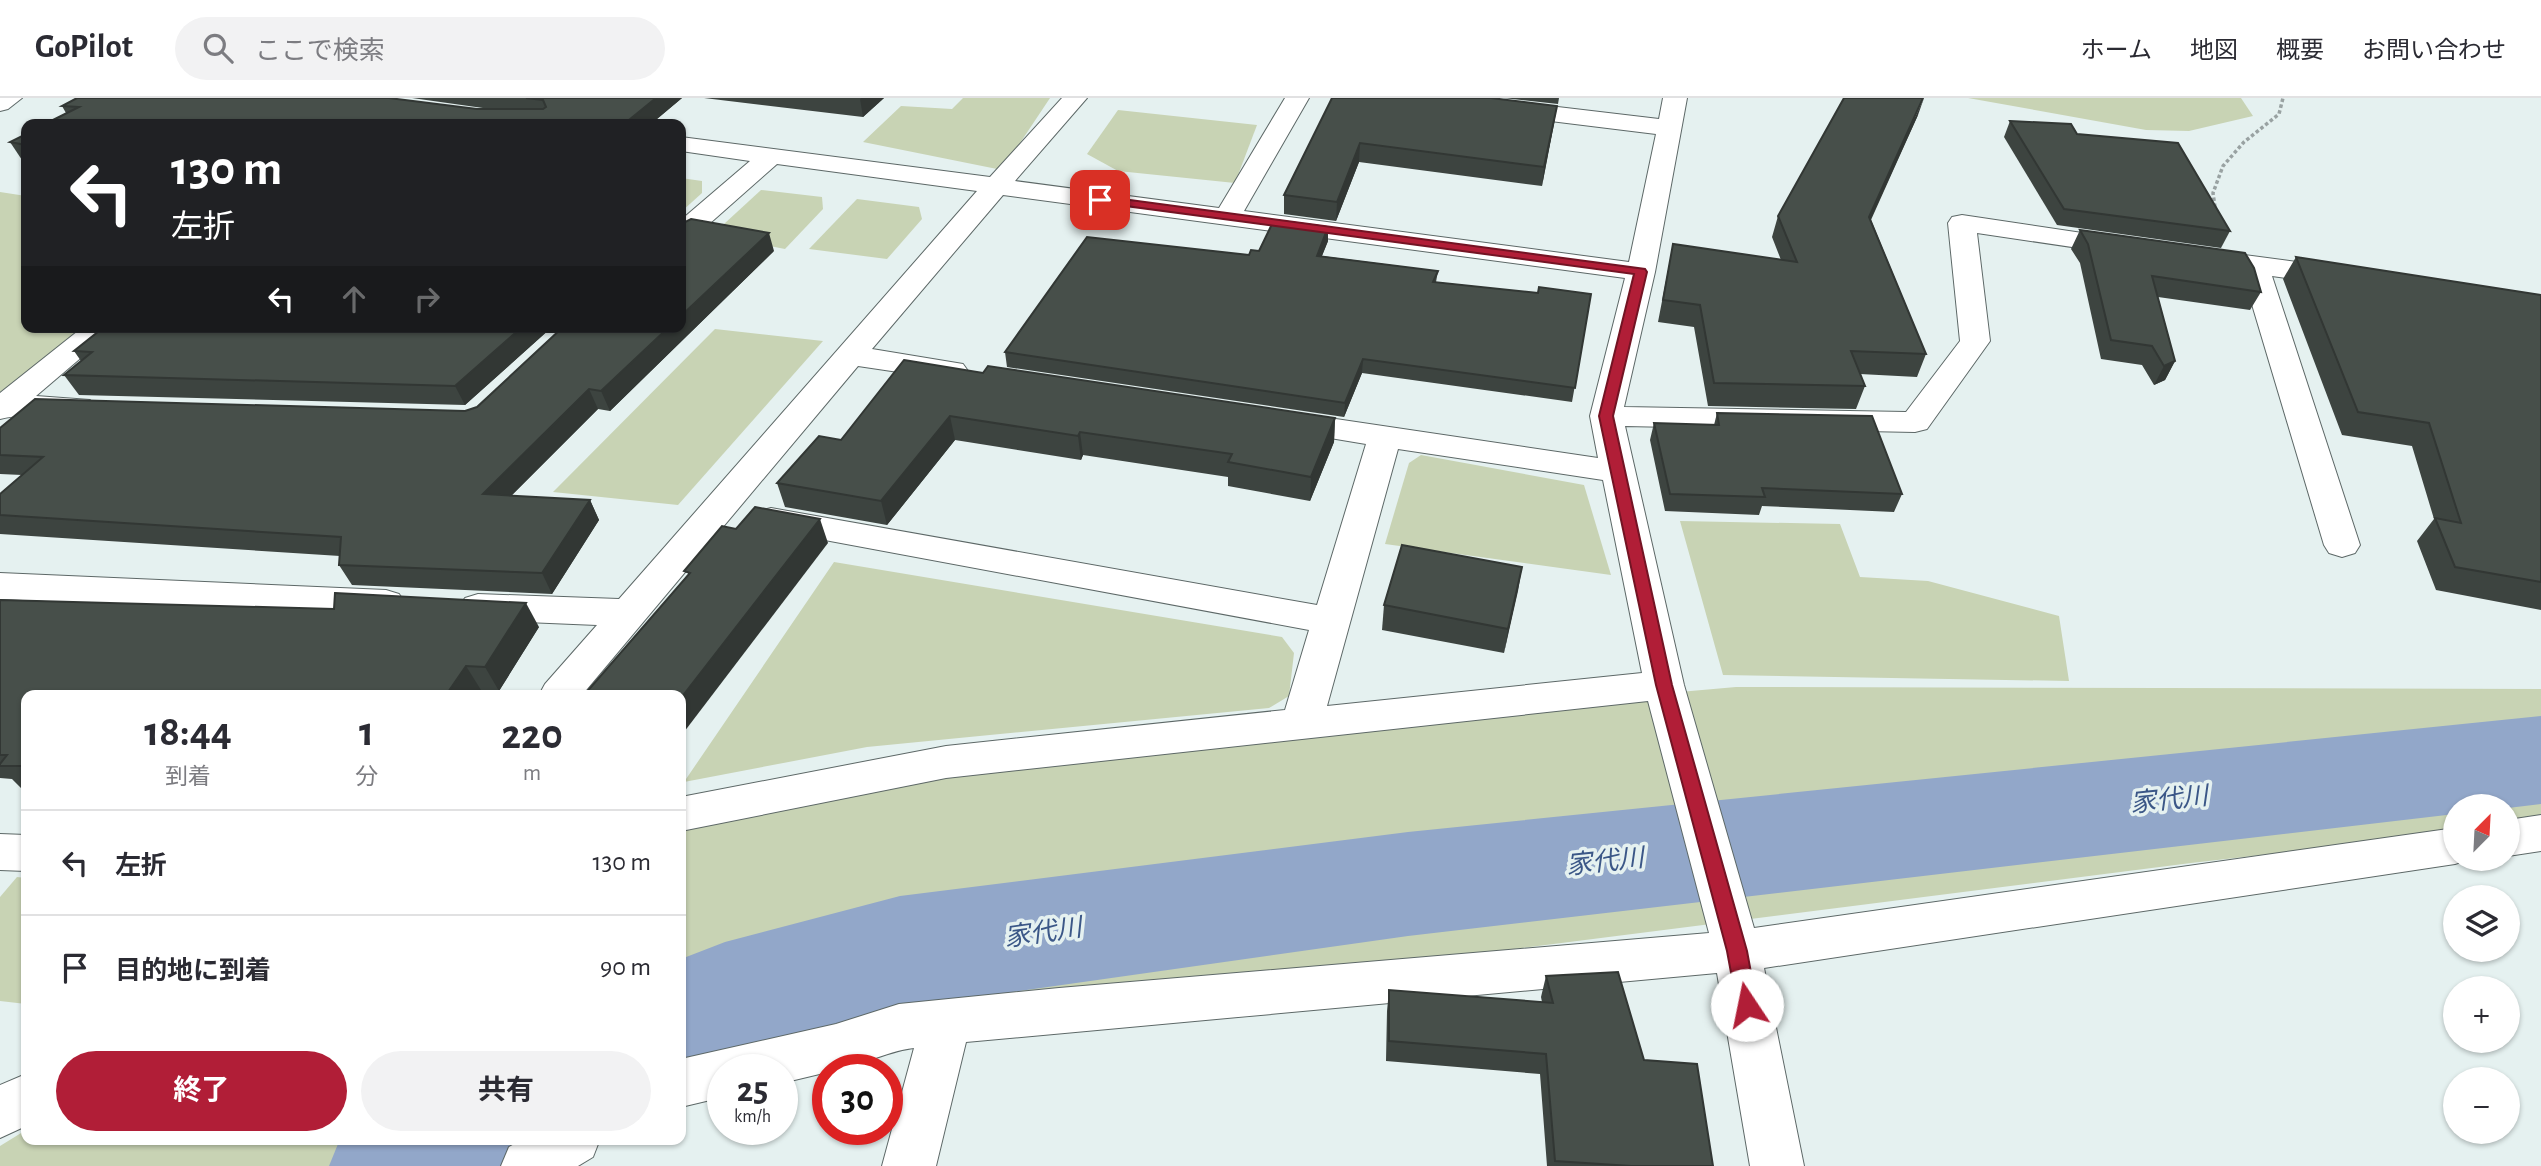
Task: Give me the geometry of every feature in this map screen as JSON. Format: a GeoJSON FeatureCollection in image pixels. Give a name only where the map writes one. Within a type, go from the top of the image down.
{"type":"FeatureCollection","features":[{"type":"Feature","properties":{"kind":"street"},"geometry":{"type":"LineString","coordinates":[[0,104],[10,98]]}},
{"type":"Feature","properties":{"kind":"street"},"geometry":{"type":"LineString","coordinates":[[563,690],[849,355],[1075,98]]}},
{"type":"Feature","properties":{"kind":"street"},"geometry":{"type":"LineString","coordinates":[[1228,218],[1239,194],[1297,98]]}},
{"type":"Feature","properties":{"kind":"street"},"geometry":{"type":"LineString","coordinates":[[1422,98],[1670,128]]}},
{"type":"Feature","properties":{"kind":"street"},"geometry":{"type":"LineString","coordinates":[[1675,98],[1641,272],[1606,416],[1664,685],[1737,951],[1777,1166]]}},
{"type":"Feature","properties":{"kind":"street"},"geometry":{"type":"LineString","coordinates":[[686,145],[1641,272]]}},
{"type":"Feature","properties":{"kind":"street"},"geometry":{"type":"LineString","coordinates":[[686,230],[771,156]]}},
{"type":"Feature","properties":{"kind":"street"},"geometry":{"type":"LineString","coordinates":[[1606,416],[1915,422],[1975,341],[1962,223],[2363,280]]}},
{"type":"Feature","properties":{"kind":"street"},"geometry":{"type":"LineString","coordinates":[[2242,263],[2342,545]]}},
{"type":"Feature","properties":{"kind":"street"},"geometry":{"type":"LineString","coordinates":[[3,407],[95,333]]}},
{"type":"Feature","properties":{"kind":"street"},"geometry":{"type":"LineString","coordinates":[[849,355],[986,376]]}},
{"type":"Feature","properties":{"kind":"street"},"geometry":{"type":"LineString","coordinates":[[3,407],[102,407]]}},
{"type":"Feature","properties":{"kind":"street"},"geometry":{"type":"LineString","coordinates":[[1247,416],[1619,472]]}},
{"type":"Feature","properties":{"kind":"street"},"geometry":{"type":"LineString","coordinates":[[1301,724],[1385,436]]}},
{"type":"Feature","properties":{"kind":"street"},"geometry":{"type":"LineString","coordinates":[[718,509],[1331,621]]}},
{"type":"Feature","properties":{"kind":"street"},"geometry":{"type":"LineString","coordinates":[[0,586],[629,613]]}},
{"type":"Feature","properties":{"kind":"street"},"geometry":{"type":"LineString","coordinates":[[686,813],[946,762],[1664,685]]}},
{"type":"Feature","properties":{"kind":"street"},"geometry":{"type":"LineString","coordinates":[[2520,836],[2541,833]]}},
{"type":"Feature","properties":{"kind":"street"},"geometry":{"type":"LineString","coordinates":[[798,1056],[899,1027],[1737,951],[2443,848]]}},
{"type":"Feature","properties":{"kind":"street"},"geometry":{"type":"LineString","coordinates":[[0,852],[21,853]]}},
{"type":"Feature","properties":{"kind":"street"},"geometry":{"type":"LineString","coordinates":[[909,1166],[946,1022]]}},
{"type":"Feature","properties":{"kind":"street"},"geometry":{"type":"LineString","coordinates":[[686,1082],[707,1077]]}},
{"type":"Feature","properties":{"kind":"street"},"geometry":{"type":"LineString","coordinates":[[0,1113],[21,1101]]}},
{"type":"Feature","properties":{"kind":"street"},"geometry":{"type":"LineString","coordinates":[[528,1166],[565,1145]]}},
{"type":"Feature","properties":{"kind":"path"},"geometry":{"type":"LineString","coordinates":[[2242,263],[2211,197],[2221,169],[2250,134],[2279,114],[2283,98]]}},
{"type":"Feature","properties":{"kind":"green space"},"geometry":{"type":"Polygon","coordinates":[[[963,98],[1050,98],[1002,170],[863,142],[901,106],[952,109],[963,98]]]}},
{"type":"Feature","properties":{"kind":"green space"},"geometry":{"type":"Polygon","coordinates":[[[1968,98],[2241,98],[2253,116],[2189,131],[2146,130],[1968,98]]]}},
{"type":"Feature","properties":{"kind":"green space"},"geometry":{"type":"Polygon","coordinates":[[[1118,110],[1257,125],[1235,183],[1118,171],[1087,154],[1118,110]]]}},
{"type":"Feature","properties":{"kind":"green space"},"geometry":{"type":"Polygon","coordinates":[[[686,179],[702,181],[702,193],[686,207],[686,179]]]}},
{"type":"Feature","properties":{"kind":"green space"},"geometry":{"type":"Polygon","coordinates":[[[761,190],[822,197],[823,209],[785,249],[712,235],[761,190]]]}},
{"type":"Feature","properties":{"kind":"green space"},"geometry":{"type":"Polygon","coordinates":[[[0,192],[21,195],[21,333],[81,333],[0,392],[0,192]]]}},
{"type":"Feature","properties":{"kind":"green space"},"geometry":{"type":"Polygon","coordinates":[[[857,199],[919,207],[922,219],[887,259],[809,249],[857,199]]]}},
{"type":"Feature","properties":{"kind":"green space"},"geometry":{"type":"Polygon","coordinates":[[[715,329],[823,341],[678,505],[553,492],[715,329]]]}},
{"type":"Feature","properties":{"kind":"green space"},"geometry":{"type":"Polygon","coordinates":[[[1421,455],[1584,485],[1611,575],[1385,544],[1409,463],[1421,455]]]}},
{"type":"Feature","properties":{"kind":"green space"},"geometry":{"type":"Polygon","coordinates":[[[1680,521],[1840,524],[1860,577],[1928,581],[2059,616],[2069,681],[1723,675],[1680,521]]]}},
{"type":"Feature","properties":{"kind":"green space"},"geometry":{"type":"Polygon","coordinates":[[[834,562],[1282,637],[1294,653],[1289,696],[1269,708],[867,747],[686,782],[834,562]]]}},
{"type":"Feature","properties":{"kind":"green space"},"geometry":{"type":"Polygon","coordinates":[[[1736,687],[2541,689],[2541,823],[2520,826],[2520,794],[2443,794],[2443,834],[2191,863],[899,1027],[798,1058],[798,1054],[707,1054],[707,1085],[686,1091],[686,814],[1237,731],[1736,687]]]}},
{"type":"Feature","properties":{"kind":"green space"},"geometry":{"type":"Polygon","coordinates":[[[17,877],[21,877],[21,1003],[0,1001],[0,897],[17,877]]]}},
{"type":"Feature","properties":{"kind":"green space"},"geometry":{"type":"Polygon","coordinates":[[[21,1133],[21,1145],[564,1145],[527,1166],[0,1166],[0,1146],[21,1133]]]}},
{"type":"Feature","properties":{"kind":"building"},"geometry":{"type":"Polygon","coordinates":[[[77,98],[389,98],[477,109],[543,109],[546,107],[543,100],[526,98],[656,98],[630,119],[55,119],[79,107],[62,106],[77,98]]]}},
{"type":"Feature","properties":{"kind":"building"},"geometry":{"type":"Polygon","coordinates":[[[1332,98],[1491,98],[1557,106],[1544,167],[1360,143],[1337,202],[1284,195],[1332,98]]]}},
{"type":"Feature","properties":{"kind":"building"},"geometry":{"type":"Polygon","coordinates":[[[1844,98],[1923,98],[1869,217],[1926,354],[1851,351],[1865,386],[1714,383],[1700,305],[1663,300],[1673,244],[1797,262],[1778,216],[1844,98]]]}},
{"type":"Feature","properties":{"kind":"building"},"geometry":{"type":"Polygon","coordinates":[[[2010,121],[2071,124],[2077,134],[2178,143],[2230,231],[2064,209],[2010,121]]]}},
{"type":"Feature","properties":{"kind":"building"},"geometry":{"type":"Polygon","coordinates":[[[21,136],[21,144],[10,142],[21,136]]]}},
{"type":"Feature","properties":{"kind":"building"},"geometry":{"type":"Polygon","coordinates":[[[691,219],[769,233],[686,311],[686,222],[691,219]]]}},
{"type":"Feature","properties":{"kind":"building"},"geometry":{"type":"Polygon","coordinates":[[[1274,220],[1328,227],[1317,256],[1438,271],[1433,282],[1538,293],[1539,287],[1591,294],[1575,388],[1363,359],[1345,403],[1005,352],[1087,237],[1249,255],[1251,250],[1259,251],[1274,220]]]}},
{"type":"Feature","properties":{"kind":"building"},"geometry":{"type":"Polygon","coordinates":[[[2080,230],[2245,253],[2254,268],[2261,292],[2152,276],[2175,361],[2164,366],[2152,346],[2111,340],[2088,244],[2080,230]]]}},
{"type":"Feature","properties":{"kind":"building"},"geometry":{"type":"Polygon","coordinates":[[[2296,257],[2541,295],[2541,582],[2455,567],[2435,518],[2461,523],[2429,423],[2358,412],[2296,257]]]}},
{"type":"Feature","properties":{"kind":"building"},"geometry":{"type":"Polygon","coordinates":[[[96,333],[515,333],[455,386],[64,375],[92,352],[74,351],[96,333]]]}},
{"type":"Feature","properties":{"kind":"building"},"geometry":{"type":"Polygon","coordinates":[[[557,333],[663,333],[601,391],[589,389],[483,494],[590,500],[542,573],[339,565],[341,537],[0,515],[0,494],[43,457],[0,455],[0,428],[35,399],[465,411],[477,407],[557,333]]]}},
{"type":"Feature","properties":{"kind":"building"},"geometry":{"type":"Polygon","coordinates":[[[904,360],[983,373],[988,366],[1335,418],[1311,477],[1228,462],[1232,454],[1080,432],[1078,436],[950,416],[881,501],[777,483],[819,436],[841,440],[904,360]]]}},
{"type":"Feature","properties":{"kind":"building"},"geometry":{"type":"Polygon","coordinates":[[[1717,413],[1872,416],[1902,494],[1762,488],[1765,497],[1670,494],[1654,423],[1719,425],[1717,413]]]}},
{"type":"Feature","properties":{"kind":"building"},"geometry":{"type":"Polygon","coordinates":[[[755,507],[820,519],[686,692],[588,690],[690,573],[684,571],[722,526],[736,529],[755,507]]]}},
{"type":"Feature","properties":{"kind":"building"},"geometry":{"type":"Polygon","coordinates":[[[1402,545],[1522,567],[1508,629],[1384,605],[1402,545]]]}},
{"type":"Feature","properties":{"kind":"building"},"geometry":{"type":"Polygon","coordinates":[[[335,593],[526,603],[485,667],[466,666],[449,690],[21,690],[21,766],[0,766],[7,755],[0,755],[0,600],[334,609],[335,593]]]}},
{"type":"Feature","properties":{"kind":"building"},"geometry":{"type":"Polygon","coordinates":[[[1618,972],[1644,1060],[1697,1064],[1713,1166],[1631,1166],[1555,1161],[1546,1054],[1389,1041],[1389,990],[1553,1003],[1546,976],[1618,972]]]}},
{"type":"Feature","properties":{"kind":"waterway","name":"家代川"},"geometry":{"type":"LineString","coordinates":[[686,1018],[725,1002],[900,952],[1408,884],[2541,760]]}},
{"type":"Feature","properties":{"kind":"waterway","name":"家代川"},"geometry":{"type":"LineString","coordinates":[[402,1166],[439,1145]]}},
{"type":"Feature","properties":{"kind":"route"},"geometry":{"type":"LineString","coordinates":[[1100,200],[1641,272],[1606,416],[1664,685],[1737,951],[1747,1005]]}}]}
